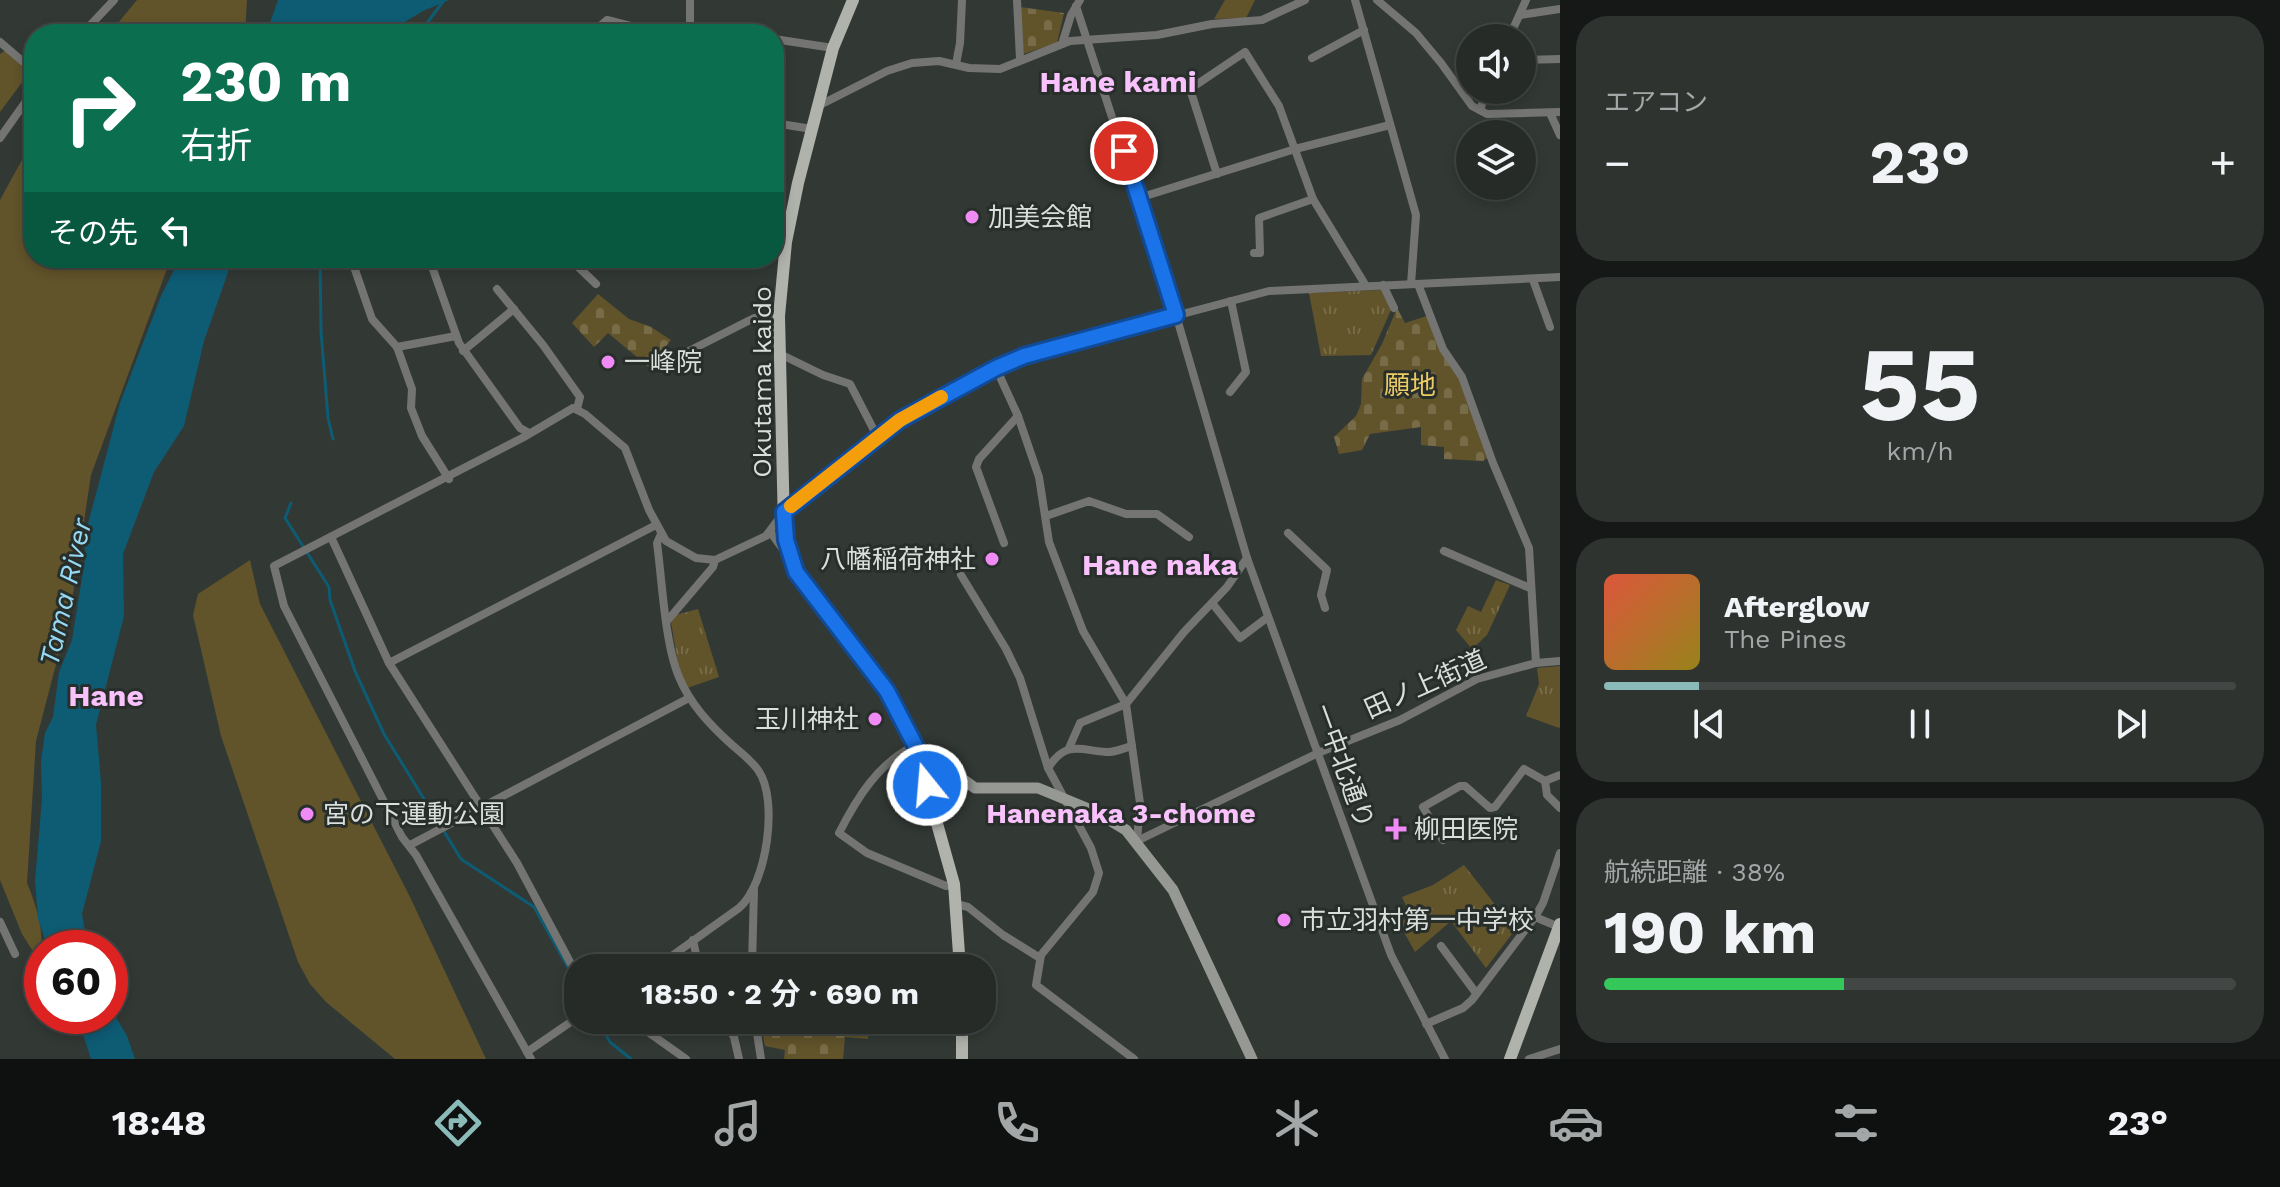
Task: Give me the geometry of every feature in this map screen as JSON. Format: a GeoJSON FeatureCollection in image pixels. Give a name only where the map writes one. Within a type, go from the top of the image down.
{"type":"FeatureCollection","features":[{"type":"Feature","properties":{"kind":"main road","name":"Okutama kaido"},"geometry":{"type":"LineString","coordinates":[[853,0],[833,48],[790,218],[779,316],[786,540],[791,561],[802,581],[887,691],[915,745],[954,884],[959,954]]}},
{"type":"Feature","properties":{"kind":"main road"},"geometry":{"type":"LineString","coordinates":[[1510,1059],[1560,926]]}},
{"type":"Feature","properties":{"kind":"main road"},"geometry":{"type":"LineString","coordinates":[[962,1034],[962,1059]]}},
{"type":"Feature","properties":{"kind":"street"},"geometry":{"type":"LineString","coordinates":[[91,24],[114,0]]}},
{"type":"Feature","properties":{"kind":"street"},"geometry":{"type":"LineString","coordinates":[[690,0],[690,24]]}},
{"type":"Feature","properties":{"kind":"street"},"geometry":{"type":"LineString","coordinates":[[956,64],[962,0]]}},
{"type":"Feature","properties":{"kind":"street"},"geometry":{"type":"LineString","coordinates":[[1017,0],[1020,59]]}},
{"type":"Feature","properties":{"kind":"street"},"geometry":{"type":"LineString","coordinates":[[820,105],[875,76],[905,65],[926,61],[1000,69],[1079,39],[1157,35],[1212,24],[1262,20],[1305,0]]}},
{"type":"Feature","properties":{"kind":"street"},"geometry":{"type":"LineString","coordinates":[[1355,0],[1416,215],[1415,284],[1443,349],[1462,377],[1493,463],[1529,548],[1536,663]]}},
{"type":"Feature","properties":{"kind":"street"},"geometry":{"type":"LineString","coordinates":[[1377,0],[1416,33],[1472,106],[1487,114],[1555,113],[1560,135]]}},
{"type":"Feature","properties":{"kind":"street"},"geometry":{"type":"LineString","coordinates":[[1516,24],[1526,0]]}},
{"type":"Feature","properties":{"kind":"street"},"geometry":{"type":"LineString","coordinates":[[1062,44],[1078,3]]}},
{"type":"Feature","properties":{"kind":"street"},"geometry":{"type":"LineString","coordinates":[[1078,3],[1176,315]]}},
{"type":"Feature","properties":{"kind":"street"},"geometry":{"type":"LineString","coordinates":[[1520,15],[1560,9]]}},
{"type":"Feature","properties":{"kind":"street"},"geometry":{"type":"LineString","coordinates":[[602,24],[607,20],[623,24]]}},
{"type":"Feature","properties":{"kind":"street"},"geometry":{"type":"LineString","coordinates":[[1312,58],[1364,30]]}},
{"type":"Feature","properties":{"kind":"street"},"geometry":{"type":"LineString","coordinates":[[784,41],[833,48]]}},
{"type":"Feature","properties":{"kind":"street"},"geometry":{"type":"LineString","coordinates":[[0,42],[24,62]]}},
{"type":"Feature","properties":{"kind":"street"},"geometry":{"type":"LineString","coordinates":[[1217,174],[1190,89],[1245,52],[1279,106],[1313,199],[1366,286]]}},
{"type":"Feature","properties":{"kind":"street"},"geometry":{"type":"LineString","coordinates":[[1536,60],[1560,59]]}},
{"type":"Feature","properties":{"kind":"street"},"geometry":{"type":"LineString","coordinates":[[0,138],[24,104]]}},
{"type":"Feature","properties":{"kind":"street"},"geometry":{"type":"LineString","coordinates":[[1480,110],[1482,104]]}},
{"type":"Feature","properties":{"kind":"street"},"geometry":{"type":"LineString","coordinates":[[784,125],[812,129]]}},
{"type":"Feature","properties":{"kind":"street"},"geometry":{"type":"LineString","coordinates":[[1139,198],[1295,149],[1390,125]]}},
{"type":"Feature","properties":{"kind":"street"},"geometry":{"type":"LineString","coordinates":[[1254,253],[1260,253],[1259,218],[1313,199]]}},
{"type":"Feature","properties":{"kind":"street"},"geometry":{"type":"LineString","coordinates":[[354,268],[372,319],[397,347],[412,389],[411,408],[422,436],[448,478]]}},
{"type":"Feature","properties":{"kind":"street"},"geometry":{"type":"LineString","coordinates":[[432,268],[463,351],[520,428],[529,433]]}},
{"type":"Feature","properties":{"kind":"street"},"geometry":{"type":"LineString","coordinates":[[579,268],[596,284]]}},
{"type":"Feature","properties":{"kind":"street"},"geometry":{"type":"LineString","coordinates":[[564,1028],[529,1056],[410,845],[402,837],[284,606],[274,566],[577,409],[625,448],[656,525],[670,545],[684,553],[715,560],[771,533],[784,512],[914,411],[1024,356],[1269,291],[1560,277]]}},
{"type":"Feature","properties":{"kind":"street"},"geometry":{"type":"LineString","coordinates":[[1533,280],[1550,327]]}},
{"type":"Feature","properties":{"kind":"street"},"geometry":{"type":"LineString","coordinates":[[1383,285],[1394,308]]}},
{"type":"Feature","properties":{"kind":"street"},"geometry":{"type":"LineString","coordinates":[[497,289],[580,397],[577,409]]}},
{"type":"Feature","properties":{"kind":"street"},"geometry":{"type":"LineString","coordinates":[[1230,392],[1246,372],[1231,301]]}},
{"type":"Feature","properties":{"kind":"street"},"geometry":{"type":"LineString","coordinates":[[463,351],[514,309]]}},
{"type":"Feature","properties":{"kind":"street","name":"一中北通り"},"geometry":{"type":"LineString","coordinates":[[1176,315],[1247,558],[1268,617],[1391,955],[1445,1059]]}},
{"type":"Feature","properties":{"kind":"street"},"geometry":{"type":"LineString","coordinates":[[689,351],[754,318],[779,316]]}},
{"type":"Feature","properties":{"kind":"street"},"geometry":{"type":"LineString","coordinates":[[397,347],[456,336]]}},
{"type":"Feature","properties":{"kind":"street"},"geometry":{"type":"LineString","coordinates":[[780,354],[850,384],[878,438]]}},
{"type":"Feature","properties":{"kind":"street"},"geometry":{"type":"LineString","coordinates":[[996,368],[1018,416],[1039,477],[1049,542],[1083,631],[1126,704],[1140,803],[1137,841]]}},
{"type":"Feature","properties":{"kind":"street"},"geometry":{"type":"LineString","coordinates":[[1004,543],[976,467],[979,459],[1018,416]]}},
{"type":"Feature","properties":{"kind":"street"},"geometry":{"type":"LineString","coordinates":[[1046,516],[1089,501],[1126,514],[1157,514],[1189,537]]}},
{"type":"Feature","properties":{"kind":"street"},"geometry":{"type":"LineString","coordinates":[[389,663],[656,525]]}},
{"type":"Feature","properties":{"kind":"street"},"geometry":{"type":"LineString","coordinates":[[771,533],[791,561]]}},
{"type":"Feature","properties":{"kind":"street"},"geometry":{"type":"LineString","coordinates":[[1288,533],[1327,570],[1321,595],[1325,608]]}},
{"type":"Feature","properties":{"kind":"street"},"geometry":{"type":"LineString","coordinates":[[661,534],[657,543],[677,674],[689,698],[716,730],[753,764],[766,784],[767,848],[754,889],[745,903],[674,954]]}},
{"type":"Feature","properties":{"kind":"street"},"geometry":{"type":"LineString","coordinates":[[331,537],[389,663],[517,863],[566,954]]}},
{"type":"Feature","properties":{"kind":"street"},"geometry":{"type":"LineString","coordinates":[[1444,551],[1530,588]]}},
{"type":"Feature","properties":{"kind":"street"},"geometry":{"type":"LineString","coordinates":[[1048,768],[1059,754],[1069,748],[1080,723],[1126,704],[1184,632],[1227,587],[1247,558]]}},
{"type":"Feature","properties":{"kind":"street"},"geometry":{"type":"LineString","coordinates":[[667,621],[713,567],[715,560]]}},
{"type":"Feature","properties":{"kind":"street"},"geometry":{"type":"LineString","coordinates":[[961,575],[1020,678],[1048,768],[1098,867],[1096,888],[1040,958],[1036,985],[1134,1059]]}},
{"type":"Feature","properties":{"kind":"street"},"geometry":{"type":"LineString","coordinates":[[1212,603],[1240,638],[1268,617]]}},
{"type":"Feature","properties":{"kind":"street","name":"田ノ上街道"},"geometry":{"type":"LineString","coordinates":[[1137,841],[1318,753],[1400,720],[1477,679],[1536,663],[1560,661]]}},
{"type":"Feature","properties":{"kind":"street"},"geometry":{"type":"LineString","coordinates":[[410,845],[689,698]]}},
{"type":"Feature","properties":{"kind":"street"},"geometry":{"type":"LineString","coordinates":[[954,884],[946,886],[867,853],[839,833],[877,772],[889,760],[915,745],[975,788],[993,790],[1026,786],[1062,797],[1115,822],[1137,841],[1173,890],[1252,1059]]}},
{"type":"Feature","properties":{"kind":"street"},"geometry":{"type":"LineString","coordinates":[[1069,748],[1109,753],[1132,746]]}},
{"type":"Feature","properties":{"kind":"street"},"geometry":{"type":"LineString","coordinates":[[1443,840],[1423,807],[1465,786],[1490,808],[1495,807],[1524,769],[1545,781]]}},
{"type":"Feature","properties":{"kind":"street"},"geometry":{"type":"LineString","coordinates":[[1545,781],[1560,775]]}},
{"type":"Feature","properties":{"kind":"street"},"geometry":{"type":"LineString","coordinates":[[1545,781],[1547,795],[1560,808]]}},
{"type":"Feature","properties":{"kind":"street"},"geometry":{"type":"LineString","coordinates":[[1426,1024],[1463,1008],[1476,993],[1535,917],[1560,853]]}},
{"type":"Feature","properties":{"kind":"street"},"geometry":{"type":"LineString","coordinates":[[752,954],[754,889]]}},
{"type":"Feature","properties":{"kind":"street"},"geometry":{"type":"LineString","coordinates":[[956,904],[968,907],[1003,935],[1040,958]]}},
{"type":"Feature","properties":{"kind":"street"},"geometry":{"type":"LineString","coordinates":[[1535,917],[1560,926]]}},
{"type":"Feature","properties":{"kind":"street"},"geometry":{"type":"LineString","coordinates":[[0,922],[15,954]]}},
{"type":"Feature","properties":{"kind":"street"},"geometry":{"type":"LineString","coordinates":[[693,940],[696,954]]}},
{"type":"Feature","properties":{"kind":"street"},"geometry":{"type":"LineString","coordinates":[[1441,946],[1476,993]]}},
{"type":"Feature","properties":{"kind":"street"},"geometry":{"type":"LineString","coordinates":[[651,1034],[686,1059]]}},
{"type":"Feature","properties":{"kind":"street"},"geometry":{"type":"LineString","coordinates":[[732,1034],[739,1059]]}},
{"type":"Feature","properties":{"kind":"street"},"geometry":{"type":"LineString","coordinates":[[757,1034],[761,1059]]}},
{"type":"Feature","properties":{"kind":"street"},"geometry":{"type":"LineString","coordinates":[[1529,1059],[1560,1049]]}},
{"type":"Feature","properties":{"kind":"green space"},"geometry":{"type":"Polygon","coordinates":[[[137,0],[247,0],[246,24],[117,24],[137,0]]]}},
{"type":"Feature","properties":{"kind":"green space"},"geometry":{"type":"Polygon","coordinates":[[[1225,0],[1255,0],[1246,18],[1214,19],[1225,0]]]}},
{"type":"Feature","properties":{"kind":"green space"},"geometry":{"type":"Polygon","coordinates":[[[1020,7],[1064,13],[1057,43],[1020,55],[1020,7]]]}},
{"type":"Feature","properties":{"kind":"green space"},"geometry":{"type":"Polygon","coordinates":[[[6,50],[24,68],[24,80],[0,112],[0,54],[6,50]]]}},
{"type":"Feature","properties":{"kind":"green space"},"geometry":{"type":"Polygon","coordinates":[[[24,156],[24,268],[167,268],[91,475],[71,607],[36,741],[27,883],[40,930],[24,930],[24,937],[0,880],[0,200],[24,156]]]}},
{"type":"Feature","properties":{"kind":"green space"},"geometry":{"type":"Polygon","coordinates":[[[1381,290],[1391,310],[1371,355],[1321,356],[1309,293],[1381,290]]]}},
{"type":"Feature","properties":{"kind":"green space"},"geometry":{"type":"Polygon","coordinates":[[[598,294],[629,319],[651,327],[671,340],[649,367],[608,333],[594,347],[572,323],[598,294]]]}},
{"type":"Feature","properties":{"kind":"green space","name":"願地"},"geometry":{"type":"Polygon","coordinates":[[[1397,308],[1405,323],[1427,316],[1461,378],[1487,458],[1483,461],[1444,459],[1444,447],[1421,445],[1421,427],[1370,434],[1362,450],[1339,454],[1334,437],[1356,416],[1361,404],[1362,379],[1382,344],[1397,308]]]}},
{"type":"Feature","properties":{"kind":"green space","name":"宮の下運動公園"},"geometry":{"type":"Polygon","coordinates":[[[250,560],[260,604],[410,897],[486,1059],[395,1059],[326,1002],[310,984],[298,962],[221,736],[193,615],[198,594],[250,560]]]}},
{"type":"Feature","properties":{"kind":"green space"},"geometry":{"type":"Polygon","coordinates":[[[1496,580],[1510,585],[1487,635],[1472,649],[1456,630],[1468,606],[1481,612],[1496,580]]]}},
{"type":"Feature","properties":{"kind":"green space"},"geometry":{"type":"Polygon","coordinates":[[[698,609],[719,677],[687,688],[679,670],[671,622],[676,615],[698,609]]]}},
{"type":"Feature","properties":{"kind":"green space"},"geometry":{"type":"Polygon","coordinates":[[[1560,666],[1559,728],[1526,716],[1539,684],[1537,668],[1560,666]]]}},
{"type":"Feature","properties":{"kind":"green space"},"geometry":{"type":"Polygon","coordinates":[[[1464,865],[1515,930],[1486,968],[1451,921],[1415,952],[1399,923],[1411,916],[1402,897],[1433,885],[1464,865]]]}},
{"type":"Feature","properties":{"kind":"green space"},"geometry":{"type":"Polygon","coordinates":[[[763,1034],[868,1034],[868,1039],[845,1037],[843,1059],[784,1059],[785,1050],[765,1046],[763,1034]]]}},
{"type":"Feature","properties":{"kind":"water"},"geometry":{"type":"Polygon","coordinates":[[[278,0],[449,0],[402,24],[270,24],[278,0]]]}},
{"type":"Feature","properties":{"kind":"water"},"geometry":{"type":"Polygon","coordinates":[[[175,268],[230,268],[204,341],[184,426],[154,472],[123,554],[124,616],[96,725],[101,782],[101,841],[82,914],[85,930],[42,930],[35,881],[45,733],[53,717],[59,672],[72,640],[86,553],[83,543],[120,403],[161,296],[175,268]]]}},
{"type":"Feature","properties":{"kind":"water"},"geometry":{"type":"Polygon","coordinates":[[[83,1034],[126,1034],[135,1059],[91,1059],[83,1034]]]}},
{"type":"Feature","properties":{"kind":"waterway"},"geometry":{"type":"LineString","coordinates":[[426,24],[444,0]]}},
{"type":"Feature","properties":{"kind":"waterway"},"geometry":{"type":"LineString","coordinates":[[320,268],[321,331],[328,418],[333,439]]}},
{"type":"Feature","properties":{"kind":"waterway"},"geometry":{"type":"LineString","coordinates":[[291,503],[285,518],[329,587],[330,600],[355,671],[384,734],[461,859],[534,907],[564,960]]}},
{"type":"Feature","properties":{"kind":"waterway"},"geometry":{"type":"LineString","coordinates":[[605,1034],[610,1042],[631,1059]]}},
{"type":"Feature","properties":{"kind":"slow traffic"},"geometry":{"type":"LineString","coordinates":[[791,506],[900,420],[941,397]]}},
{"type":"Feature","properties":{"kind":"place","name":"加美会館"},"geometry":{"type":"Point","coordinates":[972,217]}},
{"type":"Feature","properties":{"kind":"place","name":"一峰院"},"geometry":{"type":"Point","coordinates":[608,362]}},
{"type":"Feature","properties":{"kind":"place","name":"八幡稲荷神社"},"geometry":{"type":"Point","coordinates":[992,559]}},
{"type":"Feature","properties":{"kind":"place","name":"玉川神社"},"geometry":{"type":"Point","coordinates":[875,719]}},
{"type":"Feature","properties":{"kind":"place","name":"宮の下運動公園"},"geometry":{"type":"Point","coordinates":[307,814]}},
{"type":"Feature","properties":{"kind":"place","name":"柳田医院"},"geometry":{"type":"Point","coordinates":[1396,829]}},
{"type":"Feature","properties":{"kind":"place","name":"市立羽村第一中学校"},"geometry":{"type":"Point","coordinates":[1284,920]}},
{"type":"Feature","properties":{"kind":"district","name":"Hane kami"},"geometry":{"type":"Point","coordinates":[1118,82]}},
{"type":"Feature","properties":{"kind":"district","name":"Hane naka"},"geometry":{"type":"Point","coordinates":[1160,565]}},
{"type":"Feature","properties":{"kind":"district","name":"Hane"},"geometry":{"type":"Point","coordinates":[106,696]}},
{"type":"Feature","properties":{"kind":"district","name":"Hanenaka 3-chome"},"geometry":{"type":"Point","coordinates":[1121,813]}},
{"type":"Feature","properties":{"kind":"route"},"geometry":{"type":"LineString","coordinates":[[927,785],[915,745],[887,691],[796,572],[786,540],[784,512],[900,420],[996,368],[1024,356],[1176,315],[1124,151]]}},
{"type":"Feature","properties":{"kind":"water label","name":"Tama River"},"geometry":{"type":"Point","coordinates":[65,592]}}]}
